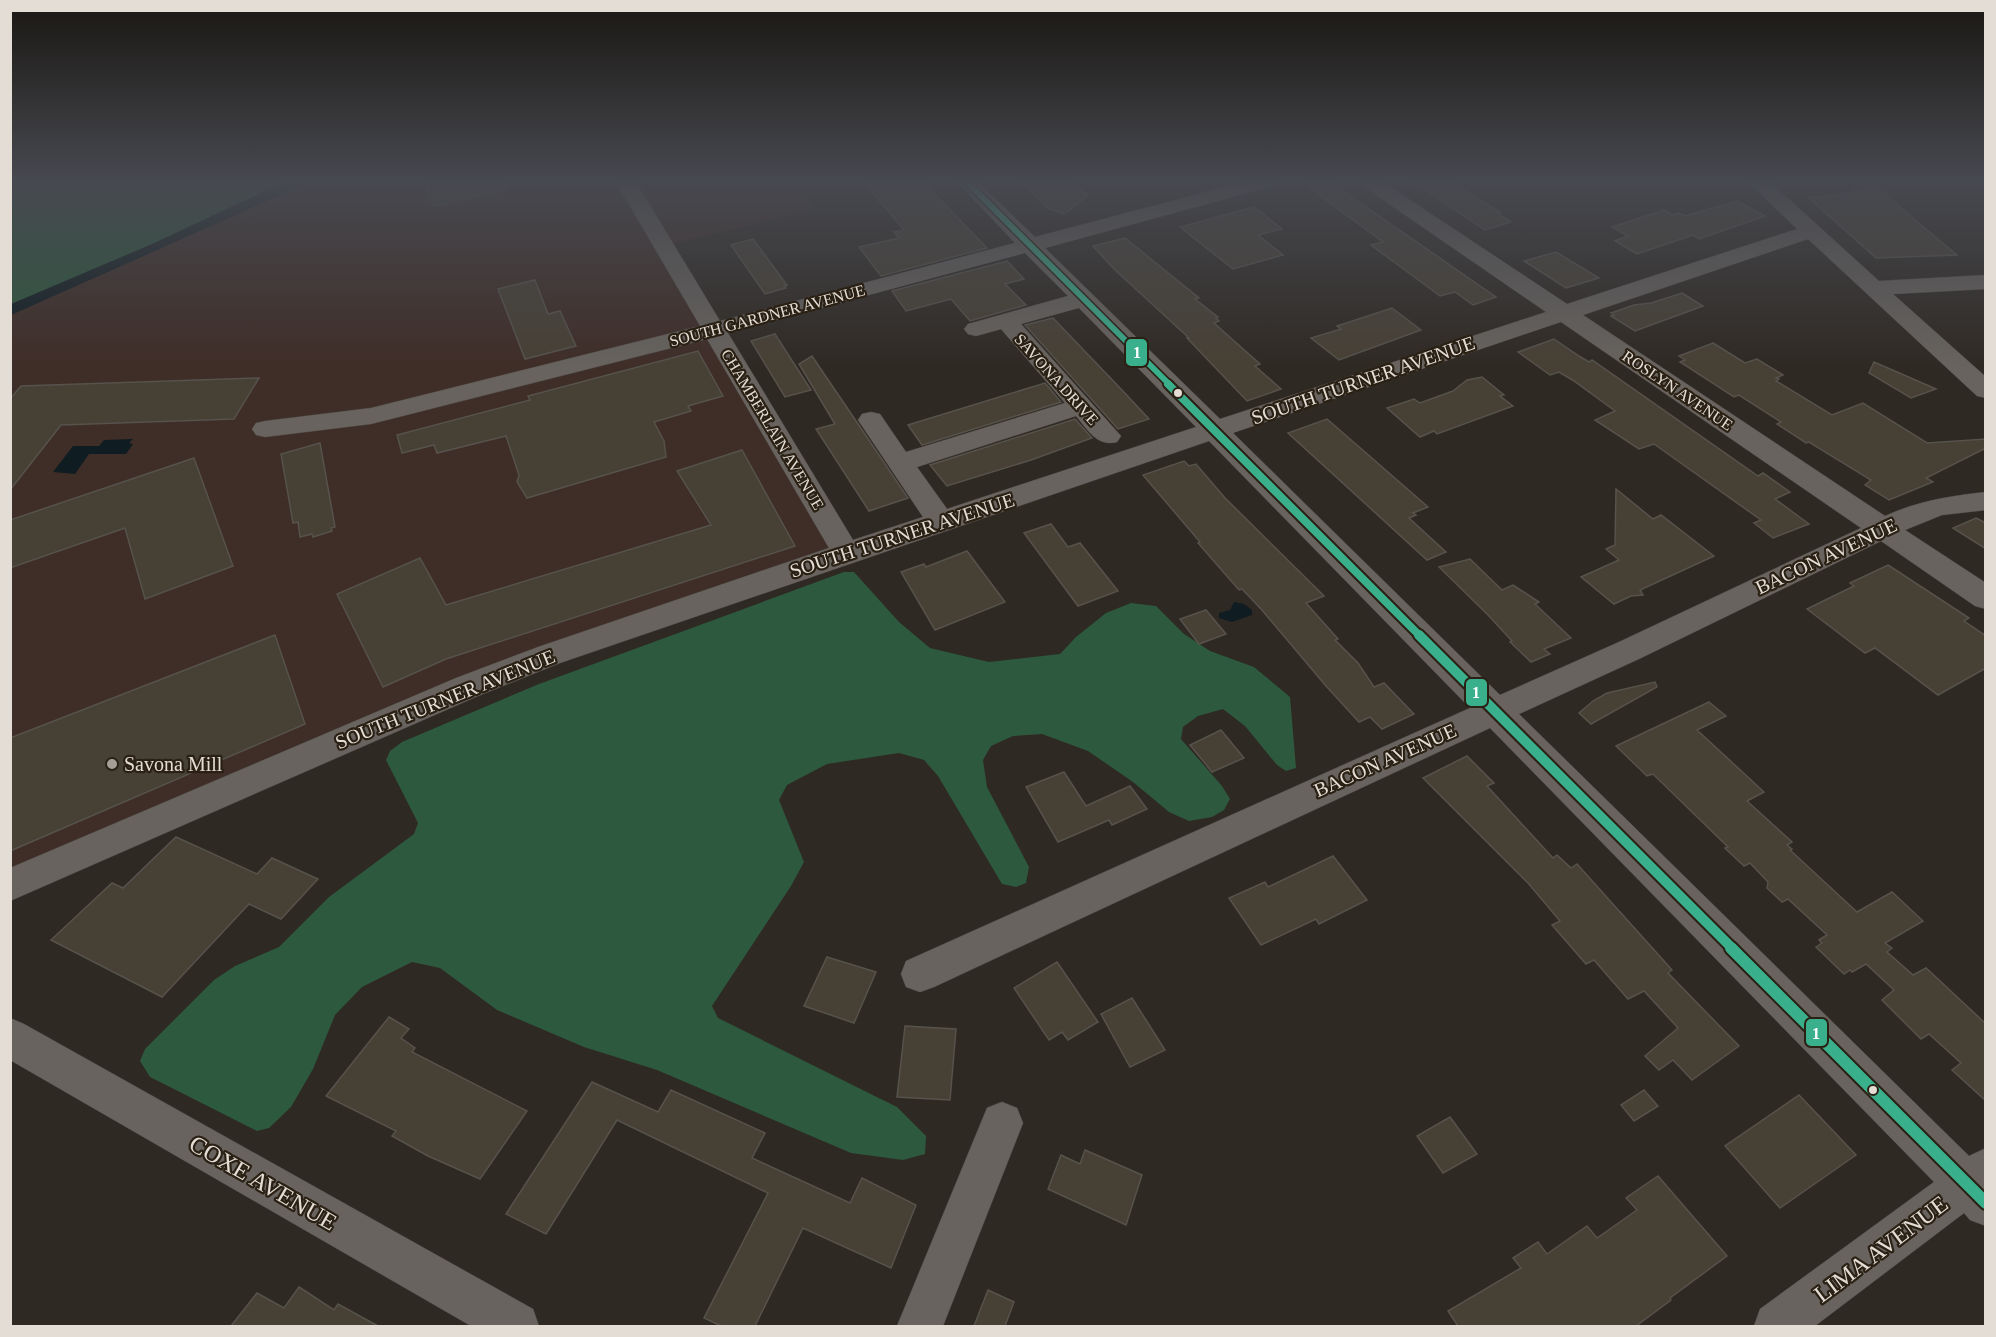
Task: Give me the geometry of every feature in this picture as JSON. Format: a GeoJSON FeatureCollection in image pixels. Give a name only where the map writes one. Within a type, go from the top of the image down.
{"type":"FeatureCollection","features":[{"type":"Feature","properties":{"kind":"street","name":"CHAMBERLAIN AVENUE"},"geometry":{"type":"LineString","coordinates":[[663,244],[846,553]]}},
{"type":"Feature","properties":{"kind":"street","name":"SOUTH GARDNER AVENUE"},"geometry":{"type":"LineString","coordinates":[[265,429],[371,416],[713,330],[1038,244]]}},
{"type":"Feature","properties":{"kind":"street","name":"ROSLYN AVENUE"},"geometry":{"type":"LineString","coordinates":[[1462,244],[1986,598]]}},
{"type":"Feature","properties":{"kind":"street","name":"SOUTH TURNER AVENUE"},"geometry":{"type":"LineString","coordinates":[[10,885],[508,670],[846,553],[1770,244]]}},
{"type":"Feature","properties":{"kind":"street"},"geometry":{"type":"LineString","coordinates":[[1826,244],[1986,391]]}},
{"type":"Feature","properties":{"kind":"street"},"geometry":{"type":"LineString","coordinates":[[1032,246],[1494,711],[1979,1186]]}},
{"type":"Feature","properties":{"kind":"street"},"geometry":{"type":"LineString","coordinates":[[1873,288],[1986,282]]}},
{"type":"Feature","properties":{"kind":"street"},"geometry":{"type":"LineString","coordinates":[[976,329],[1084,299]]}},
{"type":"Feature","properties":{"kind":"street","name":"SAVONA DRIVE"},"geometry":{"type":"LineString","coordinates":[[1006,321],[1108,436]]}},
{"type":"Feature","properties":{"kind":"street"},"geometry":{"type":"LineString","coordinates":[[900,463],[1081,406]]}},
{"type":"Feature","properties":{"kind":"street"},"geometry":{"type":"LineString","coordinates":[[871,420],[941,522]]}},
{"type":"Feature","properties":{"kind":"street","name":"BACON AVENUE"},"geometry":{"type":"LineString","coordinates":[[920,974],[1630,650],[1914,514],[1941,506],[1986,501]]}},
{"type":"Feature","properties":{"kind":"street","name":"COXE AVENUE"},"geometry":{"type":"LineString","coordinates":[[10,1038],[516,1326]]}},
{"type":"Feature","properties":{"kind":"street"},"geometry":{"type":"LineString","coordinates":[[920,1326],[1002,1123]]}},
{"type":"Feature","properties":{"kind":"street","name":"LIMA AVENUE"},"geometry":{"type":"LineString","coordinates":[[1777,1326],[1979,1186]]}},
{"type":"Feature","properties":{"kind":"shaded area"},"geometry":{"type":"Polygon","coordinates":[[[151,244],[170,244],[11,315],[11,304],[151,244]]]}},
{"type":"Feature","properties":{"kind":"shaded area"},"geometry":{"type":"Polygon","coordinates":[[[153,244],[673,244],[835,551],[525,655],[314,738],[11,868],[11,309],[153,244]]]}},
{"type":"Feature","properties":{"kind":"shaded area"},"geometry":{"type":"Polygon","coordinates":[[[133,439],[129,443],[133,444],[126,454],[89,454],[75,474],[53,472],[73,446],[99,446],[104,440],[133,439]]]}},
{"type":"Feature","properties":{"kind":"shaded area"},"geometry":{"type":"Polygon","coordinates":[[[1234,602],[1244,604],[1252,610],[1252,615],[1232,622],[1219,618],[1219,613],[1230,610],[1234,602]]]}},
{"type":"Feature","properties":{"kind":"green space"},"geometry":{"type":"Polygon","coordinates":[[[11,244],[153,244],[11,309],[11,244]]]}},
{"type":"Feature","properties":{"kind":"green space"},"geometry":{"type":"Polygon","coordinates":[[[844,572],[854,572],[899,622],[930,648],[989,662],[1060,654],[1076,637],[1106,613],[1131,603],[1156,606],[1184,634],[1210,651],[1254,667],[1290,697],[1296,768],[1286,771],[1277,765],[1245,726],[1223,709],[1198,716],[1183,727],[1181,739],[1222,786],[1230,799],[1224,810],[1212,817],[1189,821],[1169,812],[1133,782],[1088,751],[1042,734],[1013,736],[991,746],[983,760],[987,787],[1029,867],[1026,883],[1016,887],[1002,884],[938,776],[924,760],[899,753],[827,764],[787,785],[779,800],[804,862],[791,886],[712,1006],[718,1018],[897,1107],[926,1136],[925,1154],[903,1160],[851,1153],[657,1070],[584,1047],[497,1010],[440,968],[412,962],[362,987],[335,1015],[313,1069],[291,1107],[269,1128],[257,1131],[150,1077],[140,1061],[145,1049],[214,980],[235,966],[279,947],[329,897],[414,834],[418,823],[386,760],[390,751],[402,742],[539,684],[844,572]]]}},
{"type":"Feature","properties":{"kind":"building"},"geometry":{"type":"Polygon","coordinates":[[[757,244],[787,285],[784,286],[786,288],[765,294],[731,245],[757,244]]]}},
{"type":"Feature","properties":{"kind":"building"},"geometry":{"type":"Polygon","coordinates":[[[871,244],[984,244],[987,248],[881,276],[859,247],[871,244]]]}},
{"type":"Feature","properties":{"kind":"building"},"geometry":{"type":"Polygon","coordinates":[[[1133,244],[1199,298],[1195,299],[1218,317],[1216,318],[1219,321],[1214,323],[1260,364],[1255,366],[1281,389],[1247,401],[1187,338],[1189,338],[1114,269],[1093,246],[1133,244]]]}},
{"type":"Feature","properties":{"kind":"building"},"geometry":{"type":"Polygon","coordinates":[[[1202,244],[1270,244],[1283,255],[1233,269],[1202,244]]]}},
{"type":"Feature","properties":{"kind":"building"},"geometry":{"type":"Polygon","coordinates":[[[1420,244],[1496,297],[1473,305],[1455,292],[1440,296],[1371,245],[1420,244]]]}},
{"type":"Feature","properties":{"kind":"building"},"geometry":{"type":"Polygon","coordinates":[[[1621,244],[1665,244],[1637,254],[1621,244]]]}},
{"type":"Feature","properties":{"kind":"building"},"geometry":{"type":"Polygon","coordinates":[[[1861,244],[1944,244],[1957,255],[1876,258],[1861,244]]]}},
{"type":"Feature","properties":{"kind":"building"},"geometry":{"type":"Polygon","coordinates":[[[1556,252],[1599,278],[1566,288],[1524,261],[1556,252]]]}},
{"type":"Feature","properties":{"kind":"building"},"geometry":{"type":"Polygon","coordinates":[[[1007,261],[1024,279],[1005,284],[1026,305],[970,321],[951,299],[906,311],[892,291],[1007,261]]]}},
{"type":"Feature","properties":{"kind":"building"},"geometry":{"type":"Polygon","coordinates":[[[535,280],[548,314],[560,311],[576,346],[525,359],[498,289],[535,280]]]}},
{"type":"Feature","properties":{"kind":"building"},"geometry":{"type":"Polygon","coordinates":[[[1682,293],[1703,306],[1635,331],[1611,316],[1614,315],[1611,313],[1634,305],[1651,303],[1682,293]]]}},
{"type":"Feature","properties":{"kind":"building"},"geometry":{"type":"Polygon","coordinates":[[[1392,308],[1421,330],[1339,360],[1311,338],[1341,329],[1337,326],[1392,308]]]}},
{"type":"Feature","properties":{"kind":"building"},"geometry":{"type":"Polygon","coordinates":[[[1053,318],[1149,419],[1118,429],[1025,325],[1053,318]]]}},
{"type":"Feature","properties":{"kind":"building"},"geometry":{"type":"Polygon","coordinates":[[[775,334],[811,390],[785,397],[751,341],[775,334]]]}},
{"type":"Feature","properties":{"kind":"building"},"geometry":{"type":"Polygon","coordinates":[[[1554,339],[1589,362],[1592,360],[1758,476],[1763,473],[1790,492],[1775,499],[1809,524],[1773,538],[1754,523],[1761,520],[1654,444],[1639,449],[1595,420],[1615,411],[1574,381],[1559,372],[1550,375],[1518,352],[1554,339]]]}},
{"type":"Feature","properties":{"kind":"building"},"geometry":{"type":"Polygon","coordinates":[[[1713,343],[1745,363],[1757,359],[1783,375],[1776,378],[1779,379],[1776,381],[1832,415],[1863,403],[1927,443],[1986,439],[1986,448],[1926,478],[1933,482],[1889,500],[1865,485],[1871,480],[1809,442],[1806,443],[1777,424],[1781,422],[1739,395],[1734,397],[1680,362],[1685,360],[1679,356],[1713,343]]]}},
{"type":"Feature","properties":{"kind":"building"},"geometry":{"type":"Polygon","coordinates":[[[698,351],[723,396],[688,406],[691,411],[654,422],[664,441],[666,457],[527,498],[517,482],[519,475],[506,436],[437,453],[434,445],[402,453],[397,435],[530,400],[528,396],[698,351]]]}},
{"type":"Feature","properties":{"kind":"building"},"geometry":{"type":"Polygon","coordinates":[[[812,356],[908,498],[869,511],[816,429],[835,424],[799,364],[812,356]]]}},
{"type":"Feature","properties":{"kind":"building"},"geometry":{"type":"Polygon","coordinates":[[[1874,362],[1936,389],[1911,398],[1869,373],[1874,362]]]}},
{"type":"Feature","properties":{"kind":"building"},"geometry":{"type":"Polygon","coordinates":[[[1482,377],[1504,395],[1500,396],[1513,406],[1437,434],[1434,431],[1420,437],[1387,408],[1414,399],[1420,403],[1453,391],[1467,380],[1482,377]]]}},
{"type":"Feature","properties":{"kind":"building"},"geometry":{"type":"Polygon","coordinates":[[[259,378],[234,419],[61,425],[10,490],[10,399],[21,386],[259,378]]]}},
{"type":"Feature","properties":{"kind":"building"},"geometry":{"type":"Polygon","coordinates":[[[1045,383],[1061,402],[922,445],[908,425],[1045,383]]]}},
{"type":"Feature","properties":{"kind":"building"},"geometry":{"type":"Polygon","coordinates":[[[1075,419],[1092,438],[1031,460],[947,486],[930,465],[1075,419]]]}},
{"type":"Feature","properties":{"kind":"building"},"geometry":{"type":"Polygon","coordinates":[[[1327,419],[1428,507],[1413,513],[1416,515],[1409,518],[1446,552],[1427,560],[1288,433],[1327,419]]]}},
{"type":"Feature","properties":{"kind":"building"},"geometry":{"type":"Polygon","coordinates":[[[320,443],[335,527],[331,528],[332,531],[313,537],[312,534],[300,537],[298,522],[293,523],[281,454],[320,443]]]}},
{"type":"Feature","properties":{"kind":"building"},"geometry":{"type":"Polygon","coordinates":[[[742,450],[795,546],[446,659],[383,687],[337,594],[420,558],[446,605],[711,525],[677,471],[742,450]]]}},
{"type":"Feature","properties":{"kind":"building"},"geometry":{"type":"Polygon","coordinates":[[[194,458],[233,566],[145,599],[125,528],[10,568],[10,520],[194,458]]]}},
{"type":"Feature","properties":{"kind":"building"},"geometry":{"type":"Polygon","coordinates":[[[1184,461],[1189,466],[1196,464],[1225,498],[1324,596],[1306,603],[1338,639],[1335,640],[1358,663],[1374,687],[1384,683],[1414,714],[1382,729],[1370,717],[1359,722],[1326,686],[1261,609],[1242,589],[1239,590],[1198,543],[1200,542],[1143,475],[1184,461]]]}},
{"type":"Feature","properties":{"kind":"building"},"geometry":{"type":"Polygon","coordinates":[[[1616,489],[1653,519],[1661,515],[1714,556],[1640,590],[1643,595],[1631,596],[1614,604],[1581,577],[1619,560],[1606,549],[1615,545],[1616,489]]]}},
{"type":"Feature","properties":{"kind":"building"},"geometry":{"type":"Polygon","coordinates":[[[1976,518],[1986,523],[1986,549],[1953,528],[1976,518]]]}},
{"type":"Feature","properties":{"kind":"building"},"geometry":{"type":"Polygon","coordinates":[[[1051,524],[1068,547],[1080,543],[1118,591],[1078,606],[1024,533],[1051,524]]]}},
{"type":"Feature","properties":{"kind":"building"},"geometry":{"type":"Polygon","coordinates":[[[967,551],[1005,602],[935,630],[901,572],[924,564],[926,567],[967,551]]]}},
{"type":"Feature","properties":{"kind":"building"},"geometry":{"type":"Polygon","coordinates":[[[1470,559],[1502,590],[1513,585],[1539,602],[1535,604],[1571,638],[1544,649],[1550,654],[1531,662],[1510,642],[1512,641],[1488,615],[1439,567],[1470,559]]]}},
{"type":"Feature","properties":{"kind":"building"},"geometry":{"type":"Polygon","coordinates":[[[1888,565],[1969,618],[1964,621],[1986,636],[1986,668],[1938,695],[1875,648],[1865,653],[1807,609],[1854,586],[1850,583],[1888,565]]]}},
{"type":"Feature","properties":{"kind":"building"},"geometry":{"type":"Polygon","coordinates":[[[1206,610],[1226,634],[1199,644],[1180,619],[1206,610]]]}},
{"type":"Feature","properties":{"kind":"building","name":"Savona Mill"},"geometry":{"type":"Polygon","coordinates":[[[275,635],[305,724],[10,851],[10,738],[275,635]]]}},
{"type":"Feature","properties":{"kind":"building"},"geometry":{"type":"Polygon","coordinates":[[[1655,682],[1657,687],[1591,724],[1579,713],[1607,693],[1655,682]]]}},
{"type":"Feature","properties":{"kind":"building"},"geometry":{"type":"Polygon","coordinates":[[[1709,702],[1726,716],[1697,730],[1764,792],[1747,801],[1792,842],[1787,845],[1792,849],[1790,850],[1857,912],[1892,892],[1923,921],[1885,943],[1892,948],[1887,952],[1913,975],[1926,968],[1986,1024],[1986,1101],[1952,1070],[1961,1063],[1929,1034],[1921,1039],[1882,1000],[1894,990],[1866,964],[1844,974],[1816,947],[1822,943],[1819,940],[1827,935],[1788,899],[1782,902],[1767,888],[1768,882],[1750,863],[1744,866],[1725,848],[1728,847],[1653,774],[1647,776],[1616,746],[1709,702]]]}},
{"type":"Feature","properties":{"kind":"building"},"geometry":{"type":"Polygon","coordinates":[[[1221,730],[1244,758],[1212,772],[1190,745],[1221,730]]]}},
{"type":"Feature","properties":{"kind":"building"},"geometry":{"type":"Polygon","coordinates":[[[1467,756],[1494,783],[1487,786],[1553,858],[1557,855],[1571,868],[1577,864],[1672,970],[1668,973],[1739,1046],[1692,1080],[1673,1060],[1659,1070],[1645,1056],[1678,1028],[1644,991],[1628,999],[1594,960],[1586,964],[1552,925],[1560,921],[1528,883],[1423,778],[1467,756]]]}},
{"type":"Feature","properties":{"kind":"building"},"geometry":{"type":"Polygon","coordinates":[[[1064,772],[1086,806],[1130,786],[1147,809],[1112,825],[1109,820],[1058,842],[1026,787],[1064,772]]]}},
{"type":"Feature","properties":{"kind":"building"},"geometry":{"type":"Polygon","coordinates":[[[176,837],[257,874],[272,858],[318,879],[281,919],[249,904],[162,997],[51,940],[112,883],[123,888],[176,837]]]}},
{"type":"Feature","properties":{"kind":"building"},"geometry":{"type":"Polygon","coordinates":[[[1333,856],[1367,900],[1319,924],[1316,919],[1261,945],[1229,898],[1265,882],[1268,887],[1333,856]]]}},
{"type":"Feature","properties":{"kind":"building"},"geometry":{"type":"Polygon","coordinates":[[[827,957],[876,972],[854,1023],[804,1006],[827,957]]]}},
{"type":"Feature","properties":{"kind":"building"},"geometry":{"type":"Polygon","coordinates":[[[1057,962],[1098,1022],[1068,1040],[1062,1032],[1049,1040],[1014,988],[1057,962]]]}},
{"type":"Feature","properties":{"kind":"building"},"geometry":{"type":"Polygon","coordinates":[[[1132,998],[1165,1050],[1130,1067],[1101,1014],[1132,998]]]}},
{"type":"Feature","properties":{"kind":"building"},"geometry":{"type":"Polygon","coordinates":[[[389,1017],[409,1029],[401,1038],[415,1048],[412,1052],[527,1111],[480,1179],[428,1156],[392,1136],[396,1131],[326,1096],[389,1017]]]}},
{"type":"Feature","properties":{"kind":"building"},"geometry":{"type":"Polygon","coordinates":[[[905,1026],[956,1029],[950,1100],[897,1097],[905,1026]]]}},
{"type":"Feature","properties":{"kind":"building"},"geometry":{"type":"Polygon","coordinates":[[[592,1082],[658,1112],[671,1090],[765,1133],[752,1158],[850,1203],[862,1178],[916,1205],[891,1268],[803,1228],[755,1326],[721,1326],[704,1318],[768,1193],[617,1120],[546,1234],[506,1214],[592,1082]]]}},
{"type":"Feature","properties":{"kind":"building"},"geometry":{"type":"Polygon","coordinates":[[[1644,1090],[1658,1106],[1634,1121],[1621,1105],[1644,1090]]]}},
{"type":"Feature","properties":{"kind":"building"},"geometry":{"type":"Polygon","coordinates":[[[1799,1095],[1856,1155],[1780,1208],[1725,1146],[1799,1095]]]}},
{"type":"Feature","properties":{"kind":"building"},"geometry":{"type":"Polygon","coordinates":[[[1450,1117],[1477,1154],[1443,1173],[1417,1136],[1450,1117]]]}},
{"type":"Feature","properties":{"kind":"building"},"geometry":{"type":"Polygon","coordinates":[[[1085,1150],[1142,1175],[1126,1225],[1048,1189],[1061,1155],[1080,1164],[1085,1150]]]}},
{"type":"Feature","properties":{"kind":"building"},"geometry":{"type":"Polygon","coordinates":[[[1658,1176],[1727,1256],[1670,1298],[1671,1300],[1636,1326],[1458,1326],[1448,1311],[1521,1268],[1513,1258],[1538,1242],[1547,1254],[1587,1226],[1597,1238],[1637,1210],[1626,1198],[1658,1176]]]}},
{"type":"Feature","properties":{"kind":"building"},"geometry":{"type":"Polygon","coordinates":[[[299,1287],[334,1310],[338,1304],[378,1326],[231,1326],[257,1293],[284,1308],[299,1287]]]}},
{"type":"Feature","properties":{"kind":"building"},"geometry":{"type":"Polygon","coordinates":[[[988,1290],[1014,1302],[1005,1326],[974,1326],[988,1290]]]}},
{"type":"Feature","properties":{"kind":"transit line","name":"1"},"geometry":{"type":"LineString","coordinates":[[1029,244],[1986,1203]]}},
{"type":"Feature","properties":{"kind":"place","name":"Savona Mill"},"geometry":{"type":"Point","coordinates":[112,764]}}]}
